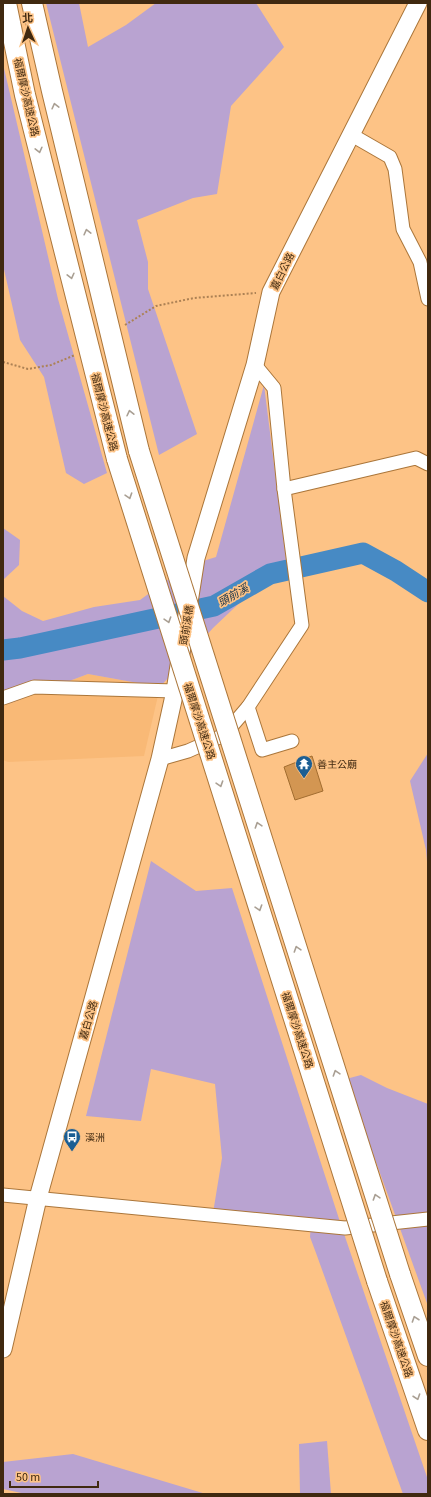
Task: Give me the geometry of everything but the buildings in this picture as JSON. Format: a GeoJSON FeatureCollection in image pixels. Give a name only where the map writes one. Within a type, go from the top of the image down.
{"type":"FeatureCollection","features":[{"type":"Feature","properties":{"kind":"highway","name":"福爾摩沙高速公路"},"geometry":{"type":"LineString","coordinates":[[6,3],[25,95],[117,459],[376,1281],[428,1430]]}},
{"type":"Feature","properties":{"kind":"highway"},"geometry":{"type":"LineString","coordinates":[[32,3],[139,451],[400,1274],[428,1356]]}},
{"type":"Feature","properties":{"kind":"main road","name":"嘉白公路"},"geometry":{"type":"LineString","coordinates":[[196,558],[255,365],[271,292],[350,134],[418,3]]}},
{"type":"Feature","properties":{"kind":"main road","name":"頭前溪橋"},"geometry":{"type":"LineString","coordinates":[[175,691],[196,558]]}},
{"type":"Feature","properties":{"kind":"main road","name":"嘉白公路"},"geometry":{"type":"LineString","coordinates":[[3,1349],[38,1198],[160,759],[175,691]]}},
{"type":"Feature","properties":{"kind":"street"},"geometry":{"type":"LineString","coordinates":[[350,134],[390,157],[395,169],[403,229],[420,262],[428,299]]}},
{"type":"Feature","properties":{"kind":"street"},"geometry":{"type":"LineString","coordinates":[[160,759],[188,751],[224,734],[248,706],[302,625],[284,490],[274,388],[255,365]]}},
{"type":"Feature","properties":{"kind":"street"},"geometry":{"type":"LineString","coordinates":[[284,490],[416,458],[428,464]]}},
{"type":"Feature","properties":{"kind":"street"},"geometry":{"type":"LineString","coordinates":[[3,698],[34,686],[175,691]]}},
{"type":"Feature","properties":{"kind":"street"},"geometry":{"type":"LineString","coordinates":[[248,706],[262,750],[292,740]]}},
{"type":"Feature","properties":{"kind":"street"},"geometry":{"type":"LineString","coordinates":[[3,1195],[345,1228],[428,1219]]}},
{"type":"Feature","properties":{"kind":"path"},"geometry":{"type":"LineString","coordinates":[[121,327],[156,306],[194,298],[271,292]]}},
{"type":"Feature","properties":{"kind":"path"},"geometry":{"type":"LineString","coordinates":[[3,362],[28,369],[51,365],[75,355]]}},
{"type":"Feature","properties":{"kind":"shaded area"},"geometry":{"type":"Polygon","coordinates":[[[46,3],[79,3],[88,47],[126,25],[156,3],[256,3],[284,47],[231,106],[217,194],[193,198],[137,220],[148,262],[148,289],[197,434],[159,455],[46,3]]]}},
{"type":"Feature","properties":{"kind":"shaded area"},"geometry":{"type":"Polygon","coordinates":[[[3,64],[58,299],[107,473],[84,484],[66,473],[44,377],[20,340],[3,265],[3,64]]]}},
{"type":"Feature","properties":{"kind":"shaded area"},"geometry":{"type":"Polygon","coordinates":[[[264,385],[286,559],[213,628],[160,687],[88,674],[8,704],[3,704],[3,596],[22,611],[43,621],[94,607],[140,600],[187,566],[216,557],[264,385]]]}},
{"type":"Feature","properties":{"kind":"shaded area"},"geometry":{"type":"Polygon","coordinates":[[[3,528],[20,540],[19,565],[3,580],[3,528]]]}},
{"type":"Feature","properties":{"kind":"shaded area"},"geometry":{"type":"Polygon","coordinates":[[[88,674],[160,687],[144,756],[8,762],[3,760],[3,704],[8,704],[88,674]]]}},
{"type":"Feature","properties":{"kind":"shaded area"},"geometry":{"type":"Polygon","coordinates":[[[428,753],[428,873],[426,850],[410,781],[428,753]]]}},
{"type":"Feature","properties":{"kind":"shaded area"},"geometry":{"type":"Polygon","coordinates":[[[151,861],[196,891],[232,888],[341,1225],[428,1480],[428,1494],[403,1494],[310,1237],[311,1222],[213,1213],[222,1158],[215,1084],[151,1069],[141,1121],[86,1116],[151,861]]]}},
{"type":"Feature","properties":{"kind":"shaded area"},"geometry":{"type":"Polygon","coordinates":[[[361,1075],[387,1088],[428,1104],[428,1306],[346,1079],[361,1075]]]}},
{"type":"Feature","properties":{"kind":"shaded area"},"geometry":{"type":"Polygon","coordinates":[[[327,1441],[331,1494],[300,1494],[299,1444],[327,1441]]]}},
{"type":"Feature","properties":{"kind":"shaded area"},"geometry":{"type":"Polygon","coordinates":[[[73,1454],[206,1494],[26,1494],[3,1489],[3,1462],[73,1454]]]}},
{"type":"Feature","properties":{"kind":"waterway","name":"頭前溪"},"geometry":{"type":"LineString","coordinates":[[3,650],[20,648],[214,606],[270,574],[363,553],[396,571],[428,592]]}},
{"type":"Feature","properties":{"kind":"place","name":"善主公廟"},"geometry":{"type":"Point","coordinates":[304,779]}},
{"type":"Feature","properties":{"kind":"place","name":"溪洲"},"geometry":{"type":"Point","coordinates":[72,1152]}}]}
